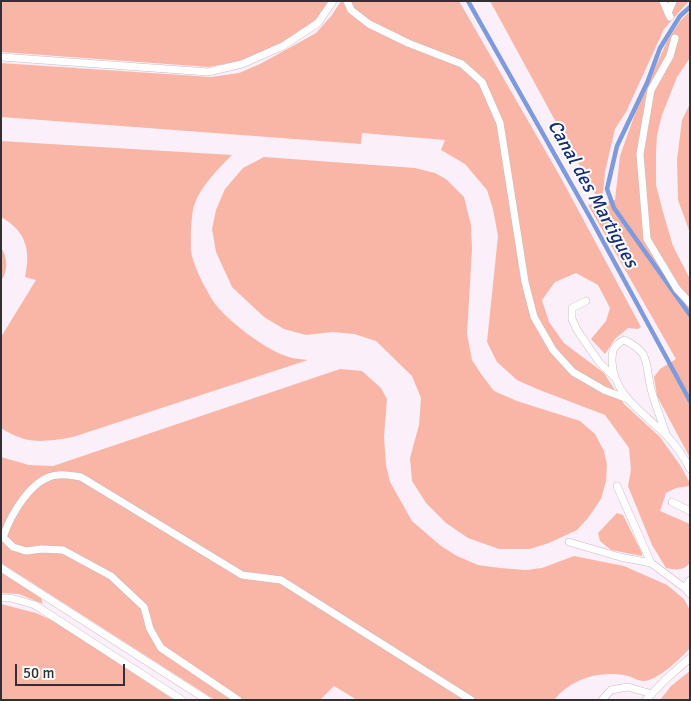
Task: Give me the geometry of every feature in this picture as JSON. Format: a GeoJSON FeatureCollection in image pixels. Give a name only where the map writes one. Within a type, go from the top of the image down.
{"type":"FeatureCollection","features":[{"type":"Feature","properties":{"kind":"lane"},"geometry":{"type":"LineString","coordinates":[[1,57],[208,72],[242,64],[283,46],[318,23],[333,1]]}},
{"type":"Feature","properties":{"kind":"lane"},"geometry":{"type":"LineString","coordinates":[[347,1],[351,10],[369,24],[408,44],[462,64],[482,82],[500,123],[525,282],[534,317],[553,350],[573,372],[604,390],[628,399]]}},
{"type":"Feature","properties":{"kind":"lane"},"geometry":{"type":"LineString","coordinates":[[663,1],[669,15],[673,1]]}},
{"type":"Feature","properties":{"kind":"lane"},"geometry":{"type":"LineString","coordinates":[[676,38],[670,56],[651,90],[640,154],[647,238],[677,289],[690,303]]}},
{"type":"Feature","properties":{"kind":"lane"},"geometry":{"type":"LineString","coordinates":[[586,301],[572,308],[572,319],[599,362],[616,379]]}},
{"type":"Feature","properties":{"kind":"lane"},"geometry":{"type":"LineString","coordinates":[[666,434],[648,420],[628,399],[616,379],[613,370],[612,351],[616,344],[624,340],[636,346],[644,356],[651,388],[666,434],[690,469]]}},
{"type":"Feature","properties":{"kind":"lane"},"geometry":{"type":"LineString","coordinates":[[238,700],[161,648],[150,629],[144,607],[112,576],[63,550],[42,549],[26,551],[13,547],[3,537],[16,509],[29,492],[44,478],[58,474],[81,477],[242,575],[281,580],[471,700]]}},
{"type":"Feature","properties":{"kind":"lane"},"geometry":{"type":"LineString","coordinates":[[617,486],[651,562]]}},
{"type":"Feature","properties":{"kind":"lane"},"geometry":{"type":"LineString","coordinates":[[672,502],[690,511]]}},
{"type":"Feature","properties":{"kind":"lane"},"geometry":{"type":"LineString","coordinates":[[569,542],[620,557],[651,562],[685,587],[690,594]]}},
{"type":"Feature","properties":{"kind":"lane"},"geometry":{"type":"LineString","coordinates":[[1,568],[207,700]]}},
{"type":"Feature","properties":{"kind":"lane"},"geometry":{"type":"LineString","coordinates":[[685,587],[690,580]]}},
{"type":"Feature","properties":{"kind":"lane"},"geometry":{"type":"LineString","coordinates":[[1,598],[11,598],[35,605],[182,700]]}},
{"type":"Feature","properties":{"kind":"lane"},"geometry":{"type":"LineString","coordinates":[[646,700],[690,658]]}},
{"type":"Feature","properties":{"kind":"lane"},"geometry":{"type":"LineString","coordinates":[[602,700],[611,690],[628,687],[652,694]]}},
{"type":"Feature","properties":{"kind":"shaded area"},"geometry":{"type":"Polygon","coordinates":[[[1,1],[330,1],[315,20],[284,42],[246,60],[208,67],[1,52],[1,1]]]}},
{"type":"Feature","properties":{"kind":"shaded area"},"geometry":{"type":"Polygon","coordinates":[[[341,1],[459,1],[561,178],[641,327],[638,329],[628,328],[615,339],[605,354],[591,339],[606,321],[610,308],[598,285],[576,273],[555,282],[542,300],[549,322],[564,343],[604,373],[624,404],[660,437],[690,483],[690,486],[676,488],[666,493],[660,511],[690,524],[690,563],[682,569],[666,568],[652,545],[628,486],[631,470],[629,448],[605,415],[517,380],[497,362],[487,342],[498,236],[493,209],[487,190],[465,164],[441,150],[445,140],[362,133],[361,144],[1,117],[1,63],[211,77],[239,73],[260,64],[316,33],[332,15],[341,1]]]}},
{"type":"Feature","properties":{"kind":"shaded area"},"geometry":{"type":"Polygon","coordinates":[[[490,1],[689,1],[664,29],[626,112],[615,129],[605,172],[601,203],[615,200],[620,156],[636,111],[667,41],[681,20],[690,11],[690,58],[677,77],[662,115],[657,135],[656,185],[673,246],[690,279],[690,458],[657,396],[654,377],[660,369],[676,359],[588,205],[600,203],[490,1]]]}},
{"type":"Feature","properties":{"kind":"shaded area"},"geometry":{"type":"Polygon","coordinates":[[[690,104],[690,233],[678,200],[677,160],[682,120],[690,104]]]}},
{"type":"Feature","properties":{"kind":"shaded area"},"geometry":{"type":"Polygon","coordinates":[[[1,141],[232,155],[209,180],[195,202],[192,215],[191,240],[192,256],[196,268],[213,301],[227,317],[259,342],[280,354],[291,358],[308,360],[73,437],[45,441],[27,440],[1,428],[1,337],[36,280],[25,277],[27,250],[25,242],[16,228],[1,217],[1,141]]]}},
{"type":"Feature","properties":{"kind":"shaded area"},"geometry":{"type":"Polygon","coordinates":[[[264,157],[415,168],[435,173],[446,179],[464,197],[471,225],[472,249],[467,334],[472,360],[494,391],[517,401],[580,421],[595,434],[604,451],[607,465],[606,481],[601,499],[577,530],[549,543],[530,549],[499,549],[468,538],[446,523],[426,503],[412,481],[410,458],[419,425],[421,398],[412,376],[376,341],[354,334],[333,332],[306,335],[284,329],[264,317],[232,287],[216,252],[212,229],[216,210],[225,189],[243,168],[264,157]]]}},
{"type":"Feature","properties":{"kind":"shaded area"},"geometry":{"type":"Polygon","coordinates":[[[1,247],[6,264],[5,273],[1,281],[1,247]]]}},
{"type":"Feature","properties":{"kind":"shaded area"},"geometry":{"type":"Polygon","coordinates":[[[340,369],[362,371],[381,388],[387,399],[384,437],[386,465],[390,482],[412,521],[441,546],[457,556],[478,565],[500,568],[526,570],[542,568],[574,556],[624,566],[667,585],[684,599],[690,610],[690,648],[681,658],[655,678],[641,681],[618,674],[597,675],[569,686],[554,700],[357,700],[334,686],[320,700],[215,700],[1,563],[1,457],[29,465],[53,466],[340,369]]]}},
{"type":"Feature","properties":{"kind":"shaded area"},"geometry":{"type":"Polygon","coordinates":[[[617,513],[623,515],[642,556],[611,550],[600,541],[598,533],[617,513]]]}},
{"type":"Feature","properties":{"kind":"shaded area"},"geometry":{"type":"Polygon","coordinates":[[[1,572],[41,598],[43,604],[19,594],[1,593],[1,572]]]}},
{"type":"Feature","properties":{"kind":"shaded area"},"geometry":{"type":"Polygon","coordinates":[[[1,604],[36,613],[58,623],[174,700],[1,700],[1,604]]]}},
{"type":"Feature","properties":{"kind":"shaded area"},"geometry":{"type":"Polygon","coordinates":[[[690,671],[690,700],[660,700],[671,686],[690,671]]]}},
{"type":"Feature","properties":{"kind":"waterway","name":"Canal des Martigues"},"geometry":{"type":"LineString","coordinates":[[468,1],[591,219],[690,401]]}},
{"type":"Feature","properties":{"kind":"waterway"},"geometry":{"type":"LineString","coordinates":[[690,7],[680,16],[660,48],[647,83],[617,146],[607,189],[614,208],[690,315]]}}]}
